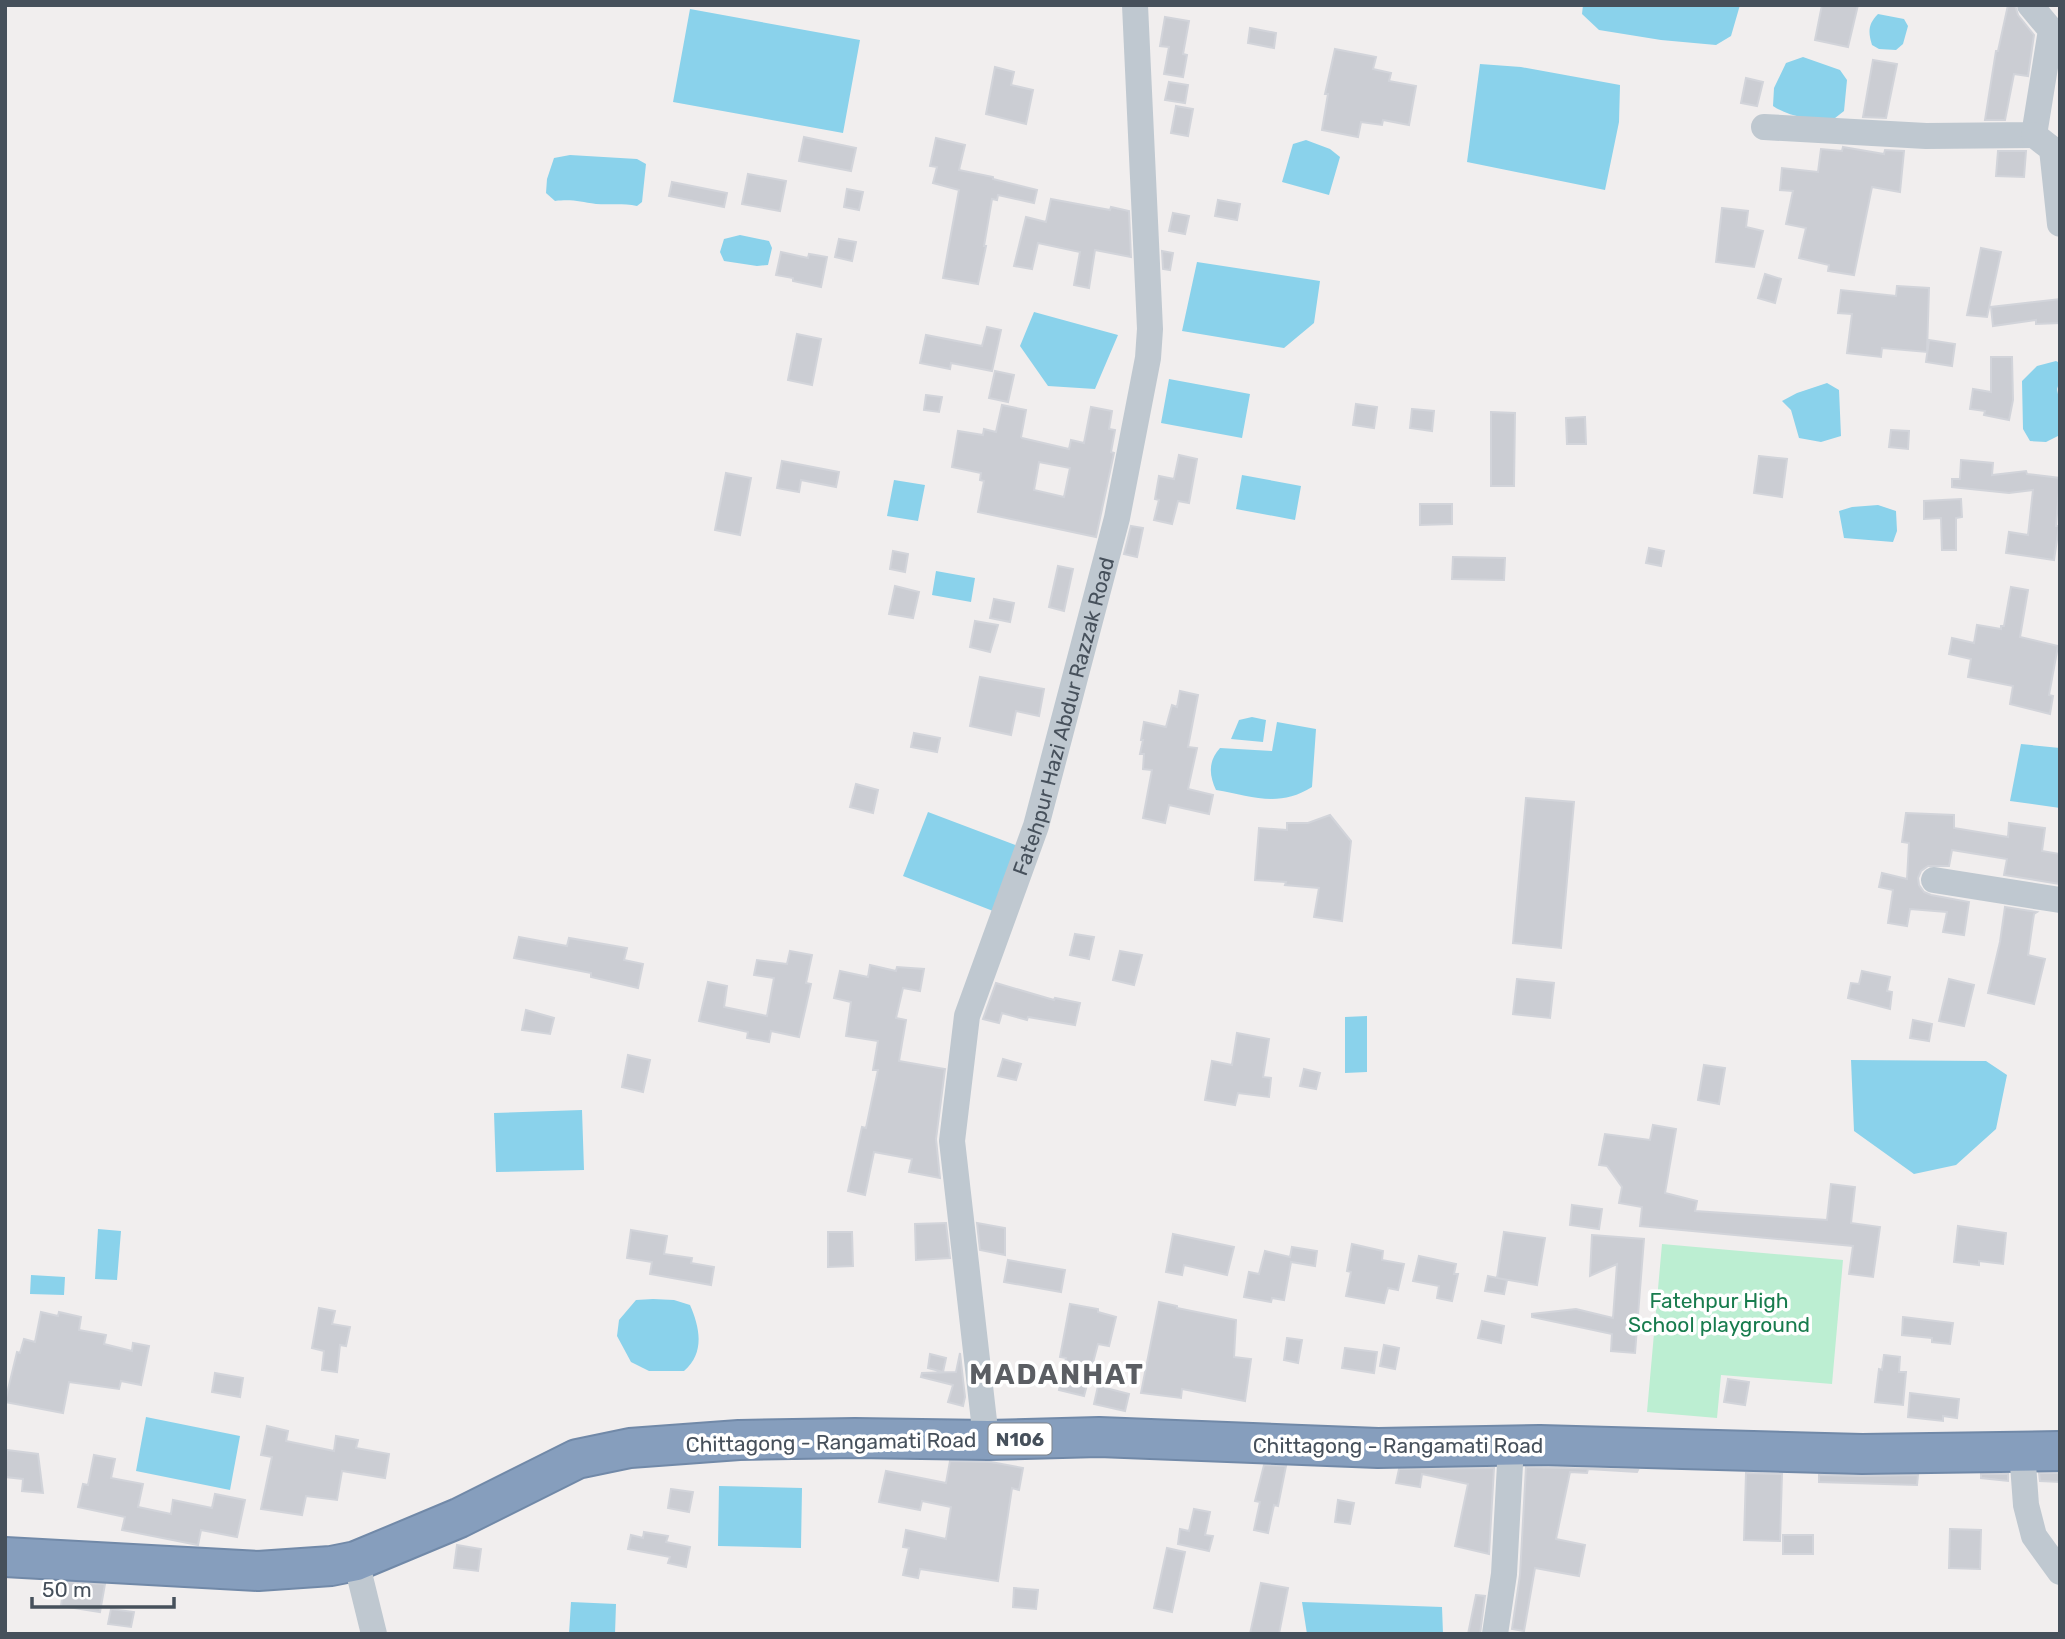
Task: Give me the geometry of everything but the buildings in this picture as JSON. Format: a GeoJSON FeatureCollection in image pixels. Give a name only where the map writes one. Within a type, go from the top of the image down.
{"type":"FeatureCollection","features":[{"type":"Feature","properties":{"kind":"highway","name":"Chittagong - Rangamati Road"},"geometry":{"type":"LineString","coordinates":[[5,1536],[102,1546],[264,1552],[322,1542],[369,1530],[577,1435],[659,1421],[750,1416],[984,1421],[1513,1425],[2060,1439]]}},
{"type":"Feature","properties":{"kind":"highway","name":"Chittagong - Rangamati Road"},"geometry":{"type":"LineString","coordinates":[[5,1557],[258,1571],[310,1569],[356,1561],[459,1518],[577,1459],[630,1448],[739,1440],[1099,1437],[1377,1448],[1511,1446],[1862,1454],[2060,1451]]}},
{"type":"Feature","properties":{"kind":"street","name":"Fatehpur Hazi Abdur Razzak Road"},"geometry":{"type":"LineString","coordinates":[[984,1421],[952,1141],[967,1016],[1036,826],[1117,517],[1148,358],[1150,329],[1135,5]]}},
{"type":"Feature","properties":{"kind":"street"},"geometry":{"type":"LineString","coordinates":[[2030,5],[2051,30],[2034,135]]}},
{"type":"Feature","properties":{"kind":"street"},"geometry":{"type":"LineString","coordinates":[[1764,127],[1926,136],[2034,135],[2052,149],[2060,224]]}},
{"type":"Feature","properties":{"kind":"street"},"geometry":{"type":"LineString","coordinates":[[1934,880],[2060,900]]}},
{"type":"Feature","properties":{"kind":"street"},"geometry":{"type":"LineString","coordinates":[[1495,1634],[1504,1574],[1511,1446]]}},
{"type":"Feature","properties":{"kind":"street"},"geometry":{"type":"LineString","coordinates":[[2022,1451],[2025,1505],[2034,1536],[2060,1572]]}},
{"type":"Feature","properties":{"kind":"street"},"geometry":{"type":"LineString","coordinates":[[356,1561],[374,1634]]}},
{"type":"Feature","properties":{"kind":"green space","name":"Fatehpur High School playground"},"geometry":{"type":"Polygon","coordinates":[[[1662,1244],[1843,1260],[1832,1384],[1721,1375],[1717,1418],[1647,1412],[1662,1244]]]}},
{"type":"Feature","properties":{"kind":"water"},"geometry":{"type":"Polygon","coordinates":[[[1583,5],[1740,5],[1731,36],[1716,45],[1599,30],[1582,14],[1583,5]]]}},
{"type":"Feature","properties":{"kind":"water"},"geometry":{"type":"Polygon","coordinates":[[[690,9],[860,40],[843,133],[673,102],[690,9]]]}},
{"type":"Feature","properties":{"kind":"water"},"geometry":{"type":"Polygon","coordinates":[[[1878,14],[1904,19],[1908,26],[1903,44],[1896,50],[1879,49],[1872,45],[1870,28],[1878,14]]]}},
{"type":"Feature","properties":{"kind":"water"},"geometry":{"type":"Polygon","coordinates":[[[1803,57],[1840,70],[1847,80],[1844,111],[1830,122],[1793,115],[1773,106],[1774,88],[1786,63],[1803,57]]]}},
{"type":"Feature","properties":{"kind":"water"},"geometry":{"type":"Polygon","coordinates":[[[1480,64],[1521,67],[1620,85],[1619,122],[1605,190],[1467,162],[1480,64]]]}},
{"type":"Feature","properties":{"kind":"water"},"geometry":{"type":"Polygon","coordinates":[[[1306,140],[1330,149],[1340,157],[1329,195],[1282,182],[1293,144],[1306,140]]]}},
{"type":"Feature","properties":{"kind":"water"},"geometry":{"type":"Polygon","coordinates":[[[570,155],[637,159],[646,164],[642,202],[637,206],[555,201],[546,193],[547,179],[554,158],[570,155]]]}},
{"type":"Feature","properties":{"kind":"water"},"geometry":{"type":"Polygon","coordinates":[[[740,235],[769,241],[772,248],[768,265],[724,261],[720,252],[724,239],[740,235]]]}},
{"type":"Feature","properties":{"kind":"water"},"geometry":{"type":"Polygon","coordinates":[[[1197,262],[1320,281],[1314,323],[1284,348],[1182,331],[1197,262]]]}},
{"type":"Feature","properties":{"kind":"water"},"geometry":{"type":"Polygon","coordinates":[[[1034,312],[1118,335],[1095,389],[1048,386],[1020,346],[1034,312]]]}},
{"type":"Feature","properties":{"kind":"water"},"geometry":{"type":"Polygon","coordinates":[[[2056,361],[2060,363],[2057,389],[2060,435],[2046,442],[2030,441],[2023,429],[2022,381],[2037,366],[2056,361]]]}},
{"type":"Feature","properties":{"kind":"water"},"geometry":{"type":"Polygon","coordinates":[[[1169,379],[1250,394],[1242,438],[1161,423],[1169,379]]]}},
{"type":"Feature","properties":{"kind":"water"},"geometry":{"type":"Polygon","coordinates":[[[1827,383],[1839,390],[1841,436],[1821,442],[1799,438],[1791,410],[1782,401],[1827,383]]]}},
{"type":"Feature","properties":{"kind":"water"},"geometry":{"type":"Polygon","coordinates":[[[1242,475],[1301,486],[1295,520],[1236,509],[1242,475]]]}},
{"type":"Feature","properties":{"kind":"water"},"geometry":{"type":"Polygon","coordinates":[[[894,480],[925,485],[918,521],[887,516],[894,480]]]}},
{"type":"Feature","properties":{"kind":"water"},"geometry":{"type":"Polygon","coordinates":[[[1878,505],[1896,511],[1897,531],[1893,542],[1844,538],[1839,511],[1878,505]]]}},
{"type":"Feature","properties":{"kind":"water"},"geometry":{"type":"Polygon","coordinates":[[[936,571],[975,578],[971,602],[932,595],[936,571]]]}},
{"type":"Feature","properties":{"kind":"water"},"geometry":{"type":"Polygon","coordinates":[[[1252,717],[1266,720],[1263,742],[1231,739],[1239,720],[1252,717]]]}},
{"type":"Feature","properties":{"kind":"water"},"geometry":{"type":"Polygon","coordinates":[[[1277,722],[1316,729],[1312,787],[1276,799],[1216,790],[1211,768],[1213,758],[1220,748],[1272,751],[1277,722]]]}},
{"type":"Feature","properties":{"kind":"water"},"geometry":{"type":"Polygon","coordinates":[[[2021,744],[2060,748],[2060,808],[2010,801],[2021,744]]]}},
{"type":"Feature","properties":{"kind":"water"},"geometry":{"type":"Polygon","coordinates":[[[928,812],[1018,846],[993,911],[903,876],[928,812]]]}},
{"type":"Feature","properties":{"kind":"water"},"geometry":{"type":"Polygon","coordinates":[[[1367,1016],[1367,1072],[1345,1073],[1345,1017],[1367,1016]]]}},
{"type":"Feature","properties":{"kind":"water"},"geometry":{"type":"Polygon","coordinates":[[[1851,1060],[1986,1061],[2007,1075],[1996,1129],[1956,1165],[1914,1174],[1854,1131],[1851,1060]]]}},
{"type":"Feature","properties":{"kind":"water"},"geometry":{"type":"Polygon","coordinates":[[[582,1110],[584,1170],[496,1172],[494,1113],[582,1110]]]}},
{"type":"Feature","properties":{"kind":"water"},"geometry":{"type":"Polygon","coordinates":[[[98,1229],[121,1231],[117,1280],[95,1279],[98,1229]]]}},
{"type":"Feature","properties":{"kind":"water"},"geometry":{"type":"Polygon","coordinates":[[[31,1275],[65,1277],[64,1295],[30,1294],[31,1275]]]}},
{"type":"Feature","properties":{"kind":"water"},"geometry":{"type":"Polygon","coordinates":[[[636,1300],[674,1300],[690,1305],[699,1340],[695,1356],[684,1371],[649,1371],[631,1362],[617,1336],[619,1320],[636,1300]]]}},
{"type":"Feature","properties":{"kind":"water"},"geometry":{"type":"Polygon","coordinates":[[[146,1417],[240,1436],[230,1490],[136,1471],[146,1417]]]}},
{"type":"Feature","properties":{"kind":"water"},"geometry":{"type":"Polygon","coordinates":[[[719,1486],[802,1488],[801,1548],[718,1546],[719,1486]]]}},
{"type":"Feature","properties":{"kind":"water"},"geometry":{"type":"Polygon","coordinates":[[[571,1602],[616,1604],[615,1634],[569,1634],[571,1602]]]}},
{"type":"Feature","properties":{"kind":"water"},"geometry":{"type":"Polygon","coordinates":[[[1302,1602],[1442,1607],[1443,1634],[1307,1634],[1302,1602]]]}},
{"type":"Feature","properties":{"kind":"district","name":"MADANHAT"},"geometry":{"type":"Point","coordinates":[1057,1374]}}]}
